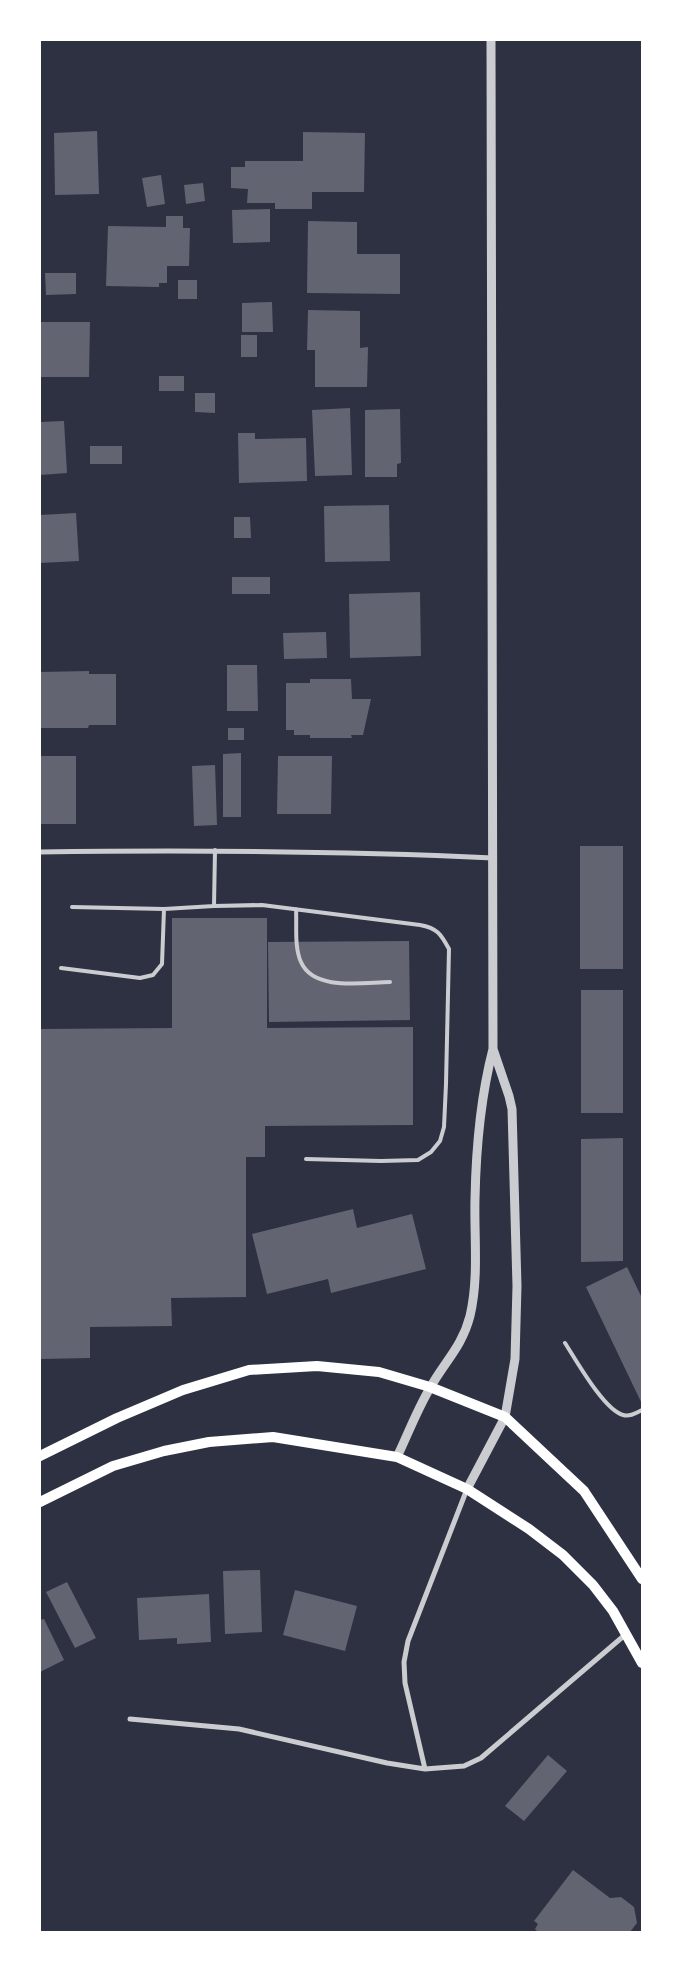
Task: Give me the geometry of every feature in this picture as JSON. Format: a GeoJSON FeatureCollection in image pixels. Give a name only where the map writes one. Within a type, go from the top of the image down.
{"type":"FeatureCollection","features":[{"type":"Feature","properties":{"kind":"main road"},"geometry":{"type":"LineString","coordinates":[[40,1456],[117,1418],[184,1390],[249,1370],[317,1366],[379,1372],[430,1387],[505,1417],[584,1491],[642,1579]]}},
{"type":"Feature","properties":{"kind":"main road"},"geometry":{"type":"LineString","coordinates":[[40,1502],[113,1466],[209,1442],[273,1437],[397,1457],[467,1489],[529,1529],[563,1555],[593,1585],[612,1611],[642,1663]]}},
{"type":"Feature","properties":{"kind":"street"},"geometry":{"type":"LineString","coordinates":[[397,1457],[430,1387],[462,1340],[470,1315],[475,1283],[475,1199],[480,1112],[484,1083],[493,1049],[492,40]]}},
{"type":"Feature","properties":{"kind":"street"},"geometry":{"type":"LineString","coordinates":[[40,852],[215,850],[417,854],[493,858]]}},
{"type":"Feature","properties":{"kind":"street"},"geometry":{"type":"LineString","coordinates":[[425,1769],[405,1683],[404,1662],[408,1641],[467,1489],[505,1417],[515,1359],[518,1286],[512,1110],[493,1049]]}},
{"type":"Feature","properties":{"kind":"street"},"geometry":{"type":"LineString","coordinates":[[130,1719],[239,1728],[386,1763],[425,1769],[464,1766],[481,1758],[626,1634]]}},
{"type":"Feature","properties":{"kind":"lane"},"geometry":{"type":"LineString","coordinates":[[214,906],[215,850]]}},
{"type":"Feature","properties":{"kind":"lane"},"geometry":{"type":"LineString","coordinates":[[72,907],[164,909],[262,905],[432,927],[441,935],[449,949],[450,963],[446,1101],[444,1126],[440,1141],[431,1152],[418,1160],[381,1162],[306,1159]]}},
{"type":"Feature","properties":{"kind":"lane"},"geometry":{"type":"LineString","coordinates":[[61,968],[140,978],[154,975],[162,964],[164,909]]}},
{"type":"Feature","properties":{"kind":"lane"},"geometry":{"type":"LineString","coordinates":[[296,909],[298,949],[301,962],[306,970],[316,978],[330,983],[390,982]]}},
{"type":"Feature","properties":{"kind":"lane"},"geometry":{"type":"LineString","coordinates":[[565,1343],[603,1400],[614,1410],[624,1415],[631,1415],[642,1410]]}},
{"type":"Feature","properties":{"kind":"building"},"geometry":{"type":"Polygon","coordinates":[[[97,131],[99,194],[55,195],[54,133],[97,131]]]}},
{"type":"Feature","properties":{"kind":"building"},"geometry":{"type":"Polygon","coordinates":[[[303,132],[365,133],[364,192],[312,192],[312,209],[275,209],[275,203],[247,203],[248,189],[231,188],[231,167],[245,167],[245,161],[303,161],[303,132]]]}},
{"type":"Feature","properties":{"kind":"building"},"geometry":{"type":"Polygon","coordinates":[[[161,175],[165,204],[147,207],[142,178],[161,175]]]}},
{"type":"Feature","properties":{"kind":"building"},"geometry":{"type":"Polygon","coordinates":[[[203,183],[205,201],[186,204],[184,185],[203,183]]]}},
{"type":"Feature","properties":{"kind":"building"},"geometry":{"type":"Polygon","coordinates":[[[270,209],[270,242],[233,243],[232,210],[270,209]]]}},
{"type":"Feature","properties":{"kind":"building"},"geometry":{"type":"Polygon","coordinates":[[[166,216],[183,216],[183,228],[190,228],[189,266],[167,266],[167,283],[159,283],[159,287],[106,286],[108,226],[166,227],[166,216]]]}},
{"type":"Feature","properties":{"kind":"building"},"geometry":{"type":"Polygon","coordinates":[[[308,221],[357,222],[357,254],[400,254],[400,294],[307,293],[308,221]]]}},
{"type":"Feature","properties":{"kind":"building"},"geometry":{"type":"Polygon","coordinates":[[[45,273],[76,273],[76,294],[46,295],[45,273]]]}},
{"type":"Feature","properties":{"kind":"building"},"geometry":{"type":"Polygon","coordinates":[[[178,280],[197,280],[197,299],[178,299],[178,280]]]}},
{"type":"Feature","properties":{"kind":"building"},"geometry":{"type":"Polygon","coordinates":[[[272,302],[273,332],[242,332],[242,303],[272,302]]]}},
{"type":"Feature","properties":{"kind":"building"},"geometry":{"type":"Polygon","coordinates":[[[308,310],[360,311],[360,348],[368,347],[367,387],[315,387],[315,350],[307,350],[308,310]]]}},
{"type":"Feature","properties":{"kind":"building"},"geometry":{"type":"Polygon","coordinates":[[[40,322],[90,322],[89,377],[40,377],[40,322]]]}},
{"type":"Feature","properties":{"kind":"building"},"geometry":{"type":"Polygon","coordinates":[[[241,335],[257,335],[257,357],[241,357],[241,335]]]}},
{"type":"Feature","properties":{"kind":"building"},"geometry":{"type":"Polygon","coordinates":[[[159,376],[184,376],[184,391],[159,391],[159,376]]]}},
{"type":"Feature","properties":{"kind":"building"},"geometry":{"type":"Polygon","coordinates":[[[195,393],[215,393],[215,413],[195,412],[195,393]]]}},
{"type":"Feature","properties":{"kind":"building"},"geometry":{"type":"Polygon","coordinates":[[[350,408],[352,475],[315,476],[312,410],[350,408]]]}},
{"type":"Feature","properties":{"kind":"building"},"geometry":{"type":"Polygon","coordinates":[[[400,409],[401,463],[397,464],[397,477],[365,477],[365,410],[400,409]]]}},
{"type":"Feature","properties":{"kind":"building"},"geometry":{"type":"Polygon","coordinates":[[[64,421],[67,473],[40,475],[40,422],[64,421]]]}},
{"type":"Feature","properties":{"kind":"building"},"geometry":{"type":"Polygon","coordinates":[[[238,433],[255,433],[255,439],[306,438],[307,481],[239,483],[238,433]]]}},
{"type":"Feature","properties":{"kind":"building"},"geometry":{"type":"Polygon","coordinates":[[[90,446],[122,446],[122,464],[90,464],[90,446]]]}},
{"type":"Feature","properties":{"kind":"building"},"geometry":{"type":"Polygon","coordinates":[[[389,505],[390,561],[325,562],[324,506],[389,505]]]}},
{"type":"Feature","properties":{"kind":"building"},"geometry":{"type":"Polygon","coordinates":[[[76,513],[79,561],[40,563],[40,515],[76,513]]]}},
{"type":"Feature","properties":{"kind":"building"},"geometry":{"type":"Polygon","coordinates":[[[234,517],[250,517],[251,538],[234,538],[234,517]]]}},
{"type":"Feature","properties":{"kind":"building"},"geometry":{"type":"Polygon","coordinates":[[[232,577],[270,577],[270,594],[232,594],[232,577]]]}},
{"type":"Feature","properties":{"kind":"building"},"geometry":{"type":"Polygon","coordinates":[[[420,592],[421,656],[350,658],[349,594],[420,592]]]}},
{"type":"Feature","properties":{"kind":"building"},"geometry":{"type":"Polygon","coordinates":[[[326,632],[327,658],[284,659],[283,633],[326,632]]]}},
{"type":"Feature","properties":{"kind":"building"},"geometry":{"type":"Polygon","coordinates":[[[227,665],[257,665],[258,711],[227,711],[227,665]]]}},
{"type":"Feature","properties":{"kind":"building"},"geometry":{"type":"Polygon","coordinates":[[[89,671],[89,674],[116,674],[116,725],[89,725],[88,728],[40,728],[40,672],[89,671]]]}},
{"type":"Feature","properties":{"kind":"building"},"geometry":{"type":"Polygon","coordinates":[[[310,679],[351,679],[352,699],[371,699],[363,735],[351,735],[352,738],[310,738],[310,735],[294,735],[294,730],[286,730],[286,683],[310,683],[310,679]]]}},
{"type":"Feature","properties":{"kind":"building"},"geometry":{"type":"Polygon","coordinates":[[[228,728],[244,728],[244,740],[228,740],[228,728]]]}},
{"type":"Feature","properties":{"kind":"building"},"geometry":{"type":"Polygon","coordinates":[[[241,753],[241,817],[223,817],[223,754],[241,753]]]}},
{"type":"Feature","properties":{"kind":"building"},"geometry":{"type":"Polygon","coordinates":[[[40,756],[76,756],[76,824],[40,824],[40,756]]]}},
{"type":"Feature","properties":{"kind":"building"},"geometry":{"type":"Polygon","coordinates":[[[278,756],[332,756],[331,814],[277,814],[278,756]]]}},
{"type":"Feature","properties":{"kind":"building"},"geometry":{"type":"Polygon","coordinates":[[[215,765],[217,825],[194,826],[192,766],[215,765]]]}},
{"type":"Feature","properties":{"kind":"building"},"geometry":{"type":"Polygon","coordinates":[[[580,846],[623,846],[623,969],[580,969],[580,846]]]}},
{"type":"Feature","properties":{"kind":"building"},"geometry":{"type":"Polygon","coordinates":[[[172,918],[267,918],[267,1028],[413,1027],[413,1125],[265,1126],[265,1157],[246,1157],[246,1297],[171,1298],[172,1326],[90,1327],[90,1358],[40,1359],[40,1029],[172,1028],[172,918]]]}},
{"type":"Feature","properties":{"kind":"building"},"geometry":{"type":"Polygon","coordinates":[[[409,941],[410,1020],[269,1022],[268,942],[409,941]]]}},
{"type":"Feature","properties":{"kind":"building"},"geometry":{"type":"Polygon","coordinates":[[[581,990],[623,990],[623,1113],[581,1113],[581,990]]]}},
{"type":"Feature","properties":{"kind":"building"},"geometry":{"type":"Polygon","coordinates":[[[623,1138],[623,1261],[581,1262],[581,1139],[623,1138]]]}},
{"type":"Feature","properties":{"kind":"building"},"geometry":{"type":"Polygon","coordinates":[[[353,1209],[357,1228],[412,1214],[426,1269],[331,1293],[328,1279],[267,1294],[252,1234],[353,1209]]]}},
{"type":"Feature","properties":{"kind":"building"},"geometry":{"type":"Polygon","coordinates":[[[627,1267],[642,1298],[642,1404],[586,1287],[627,1267]]]}},
{"type":"Feature","properties":{"kind":"building"},"geometry":{"type":"Polygon","coordinates":[[[260,1570],[262,1632],[225,1634],[223,1571],[260,1570]]]}},
{"type":"Feature","properties":{"kind":"building"},"geometry":{"type":"Polygon","coordinates":[[[67,1582],[96,1638],[75,1648],[46,1592],[67,1582]]]}},
{"type":"Feature","properties":{"kind":"building"},"geometry":{"type":"Polygon","coordinates":[[[295,1590],[357,1606],[345,1651],[283,1635],[295,1590]]]}},
{"type":"Feature","properties":{"kind":"building"},"geometry":{"type":"Polygon","coordinates":[[[209,1594],[211,1642],[177,1644],[177,1638],[139,1640],[137,1598],[209,1594]]]}},
{"type":"Feature","properties":{"kind":"building"},"geometry":{"type":"Polygon","coordinates":[[[44,1619],[64,1660],[40,1672],[40,1620],[44,1619]]]}},
{"type":"Feature","properties":{"kind":"building"},"geometry":{"type":"Polygon","coordinates":[[[548,1755],[567,1771],[524,1821],[505,1806],[548,1755]]]}},
{"type":"Feature","properties":{"kind":"building"},"geometry":{"type":"Polygon","coordinates":[[[573,1870],[610,1898],[621,1897],[634,1907],[637,1923],[630,1932],[538,1932],[535,1929],[538,1924],[534,1921],[573,1870]]]}}]}
